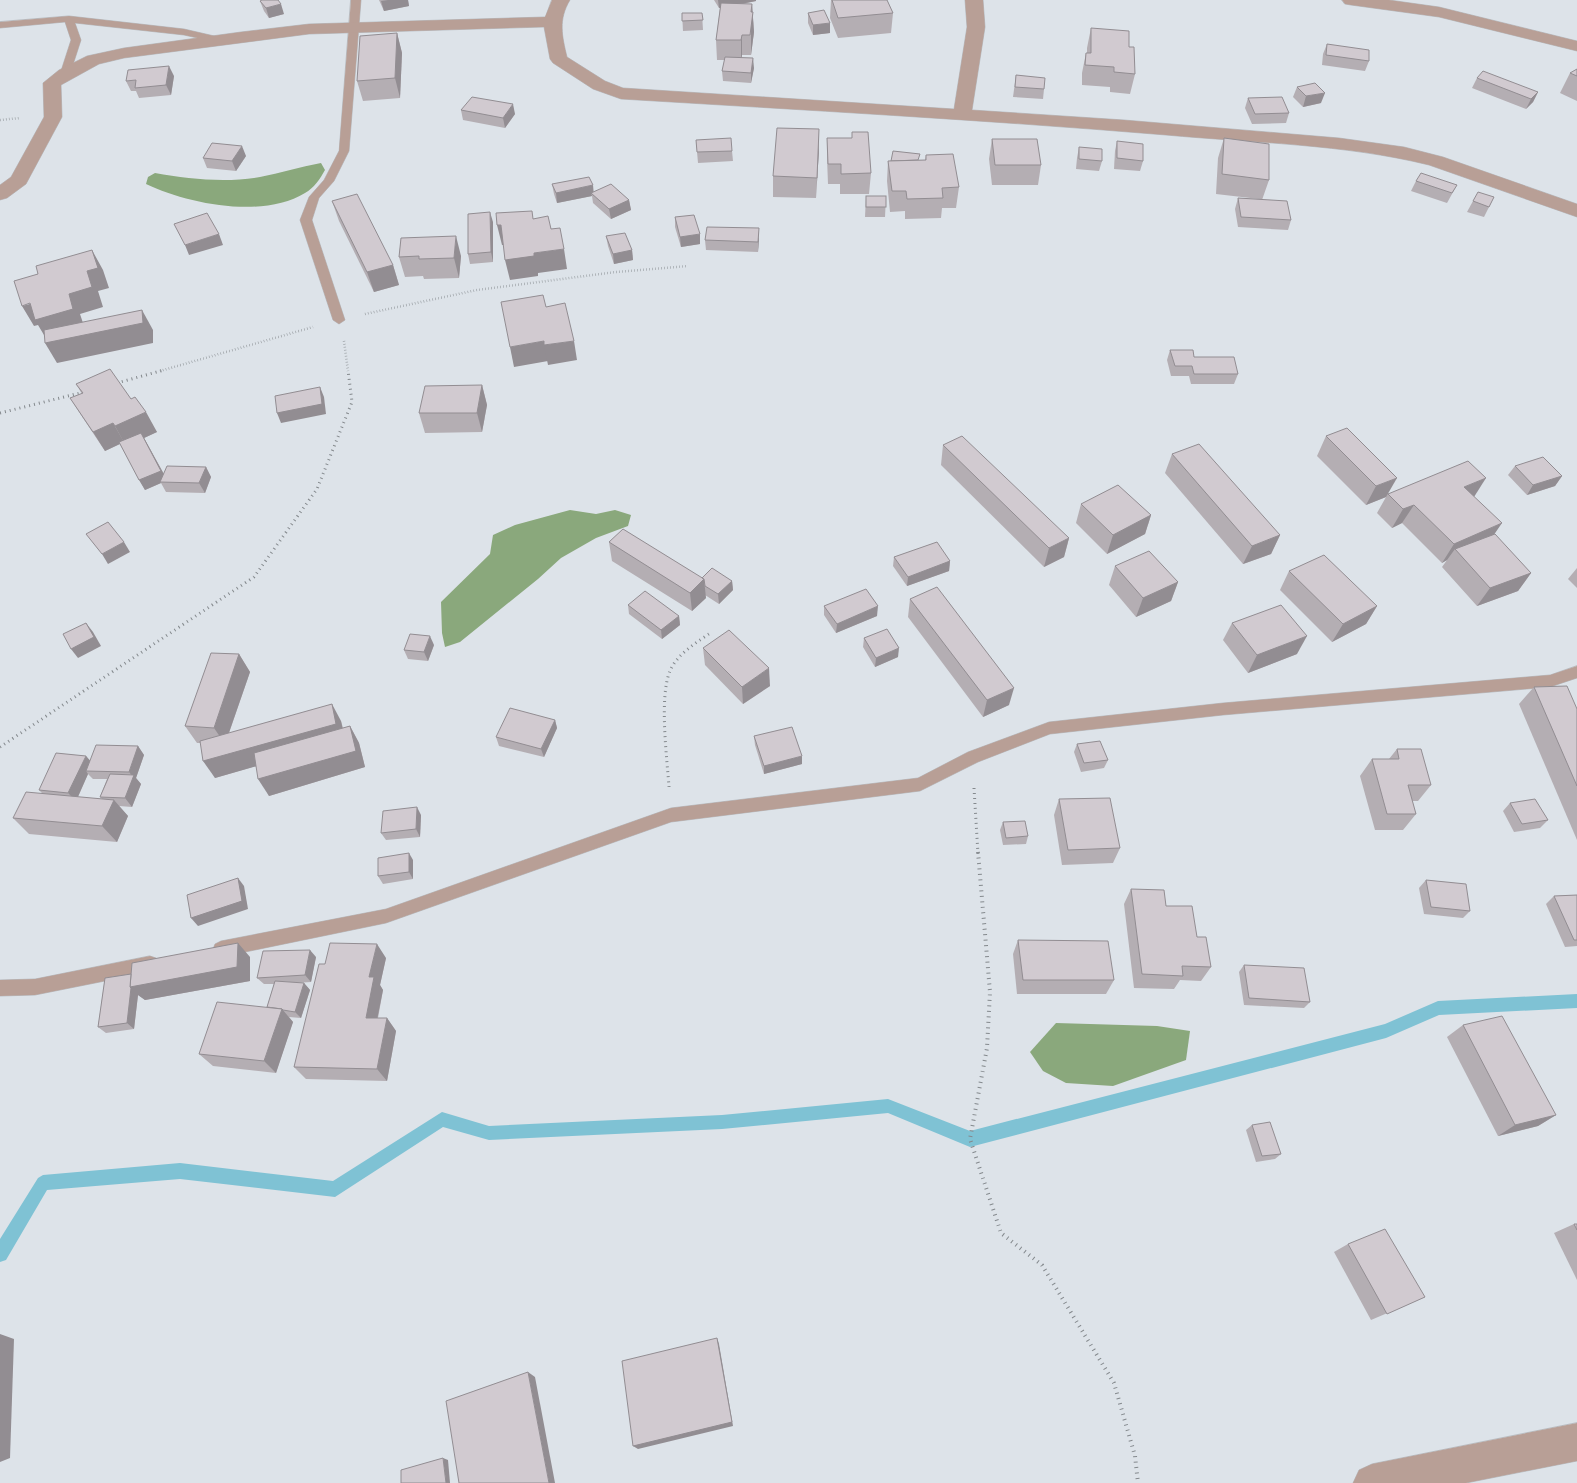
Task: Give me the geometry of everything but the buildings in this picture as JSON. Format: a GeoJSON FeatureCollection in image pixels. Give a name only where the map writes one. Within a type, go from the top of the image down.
{"type":"FeatureCollection","features":[{"type":"Feature","properties":{"kind":"street"},"geometry":{"type":"LineString","coordinates":[[562,0],[554,10],[551,22],[559,59],[599,85],[621,93],[962,114],[1339,144],[1404,153],[1436,160],[1577,211]]}},
{"type":"Feature","properties":{"kind":"street"},"geometry":{"type":"LineString","coordinates":[[962,114],[976,27],[974,0]]}},
{"type":"Feature","properties":{"kind":"street"},"geometry":{"type":"LineString","coordinates":[[1351,0],[1439,12],[1577,46]]}},
{"type":"Feature","properties":{"kind":"street"},"geometry":{"type":"LineString","coordinates":[[0,194],[19,180],[53,117],[52,83],[93,60],[124,53],[309,29],[551,22]]}},
{"type":"Feature","properties":{"kind":"street"},"geometry":{"type":"LineString","coordinates":[[1372,1483],[1577,1442]]}},
{"type":"Feature","properties":{"kind":"lane"},"geometry":{"type":"LineString","coordinates":[[339,320],[306,220],[314,198],[329,181],[344,150],[348,81],[356,0]]}},
{"type":"Feature","properties":{"kind":"lane"},"geometry":{"type":"LineString","coordinates":[[65,74],[76,40],[69,19]]}},
{"type":"Feature","properties":{"kind":"lane"},"geometry":{"type":"LineString","coordinates":[[0,25],[69,19],[184,32],[220,40]]}},
{"type":"Feature","properties":{"kind":"lane"},"geometry":{"type":"LineString","coordinates":[[211,951],[386,916],[671,815],[920,784],[973,757],[1049,728],[1223,709],[1550,680],[1577,672]]}},
{"type":"Feature","properties":{"kind":"lane"},"geometry":{"type":"LineString","coordinates":[[0,988],[35,987],[162,961]]}},
{"type":"Feature","properties":{"kind":"path"},"geometry":{"type":"LineString","coordinates":[[110,385],[339,320],[477,290],[616,272],[687,266]]}},
{"type":"Feature","properties":{"kind":"path"},"geometry":{"type":"LineString","coordinates":[[0,747],[254,577],[316,489],[352,402],[348,355],[339,320]]}},
{"type":"Feature","properties":{"kind":"path"},"geometry":{"type":"LineString","coordinates":[[0,413],[91,390]]}},
{"type":"Feature","properties":{"kind":"path"},"geometry":{"type":"LineString","coordinates":[[671,815],[666,700],[669,672],[686,650],[712,632]]}},
{"type":"Feature","properties":{"kind":"path"},"geometry":{"type":"LineString","coordinates":[[973,757],[981,901],[990,992],[987,1048],[970,1140],[1001,1233],[1042,1265],[1114,1383],[1135,1456],[1138,1483]]}},
{"type":"Feature","properties":{"kind":"green space"},"geometry":{"type":"Polygon","coordinates":[[[321,163],[325,170],[311,189],[288,201],[268,205],[226,206],[183,198],[146,184],[148,177],[155,173],[194,178],[234,180],[260,177],[321,163]]]}},
{"type":"Feature","properties":{"kind":"green space"},"geometry":{"type":"Polygon","coordinates":[[[570,510],[596,514],[615,510],[631,515],[628,526],[596,538],[561,558],[460,642],[445,647],[442,633],[441,602],[490,554],[493,535],[515,525],[570,510]]]}},
{"type":"Feature","properties":{"kind":"green space"},"geometry":{"type":"Polygon","coordinates":[[[1056,1023],[1157,1026],[1190,1031],[1186,1060],[1113,1086],[1066,1083],[1043,1071],[1030,1052],[1056,1023]]]}},
{"type":"Feature","properties":{"kind":"waterway"},"geometry":{"type":"LineString","coordinates":[[0,1254],[43,1183],[180,1171],[335,1189],[442,1119],[489,1133],[722,1122],[888,1106],[970,1139],[1386,1031],[1438,1008],[1577,1001]]}}]}
